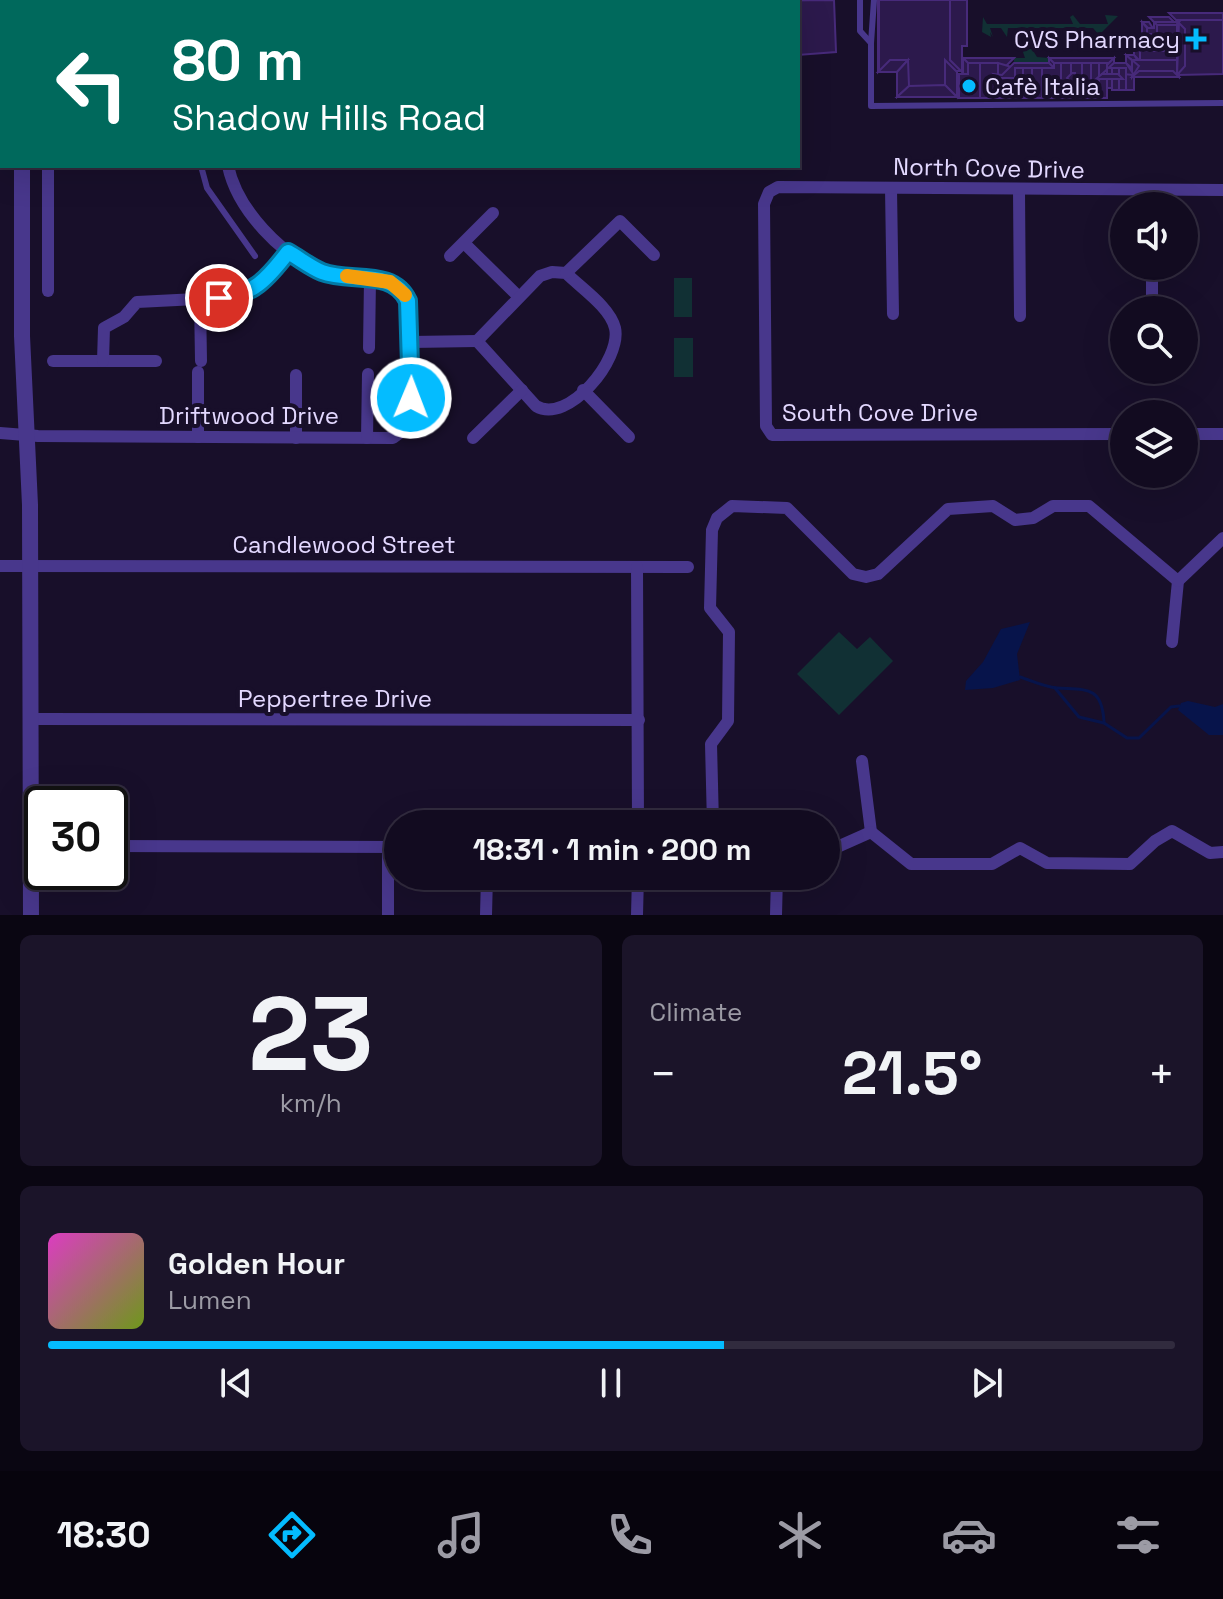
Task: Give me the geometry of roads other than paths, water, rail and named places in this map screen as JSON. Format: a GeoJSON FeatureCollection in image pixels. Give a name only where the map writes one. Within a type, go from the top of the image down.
{"type":"FeatureCollection","features":[{"type":"Feature","properties":{"kind":"street"},"geometry":{"type":"LineString","coordinates":[[22,168],[22,336],[31,566],[34,786]]}},
{"type":"Feature","properties":{"kind":"street"},"geometry":{"type":"LineString","coordinates":[[48,168],[48,291]]}},
{"type":"Feature","properties":{"kind":"street"},"geometry":{"type":"LineString","coordinates":[[228,168],[232,185],[266,231],[288,252],[323,272],[370,279],[369,348]]}},
{"type":"Feature","properties":{"kind":"street","name":"North Cove Drive"},"geometry":{"type":"LineString","coordinates":[[764,204],[769,192],[778,187],[1019,191],[1110,196]]}},
{"type":"Feature","properties":{"kind":"street"},"geometry":{"type":"LineString","coordinates":[[891,189],[893,314]]}},
{"type":"Feature","properties":{"kind":"street","name":"North Cove Drive"},"geometry":{"type":"LineString","coordinates":[[1198,193],[1223,190]]}},
{"type":"Feature","properties":{"kind":"street"},"geometry":{"type":"LineString","coordinates":[[1019,191],[1020,316]]}},
{"type":"Feature","properties":{"kind":"street","name":"South Cove Drive"},"geometry":{"type":"LineString","coordinates":[[764,204],[766,426],[772,435],[1110,434]]}},
{"type":"Feature","properties":{"kind":"street"},"geometry":{"type":"LineString","coordinates":[[450,256],[493,213]]}},
{"type":"Feature","properties":{"kind":"street"},"geometry":{"type":"LineString","coordinates":[[411,342],[477,341],[540,276],[566,273],[620,221],[654,255]]}},
{"type":"Feature","properties":{"kind":"street"},"geometry":{"type":"LineString","coordinates":[[464,243],[519,297]]}},
{"type":"Feature","properties":{"kind":"street"},"geometry":{"type":"LineString","coordinates":[[103,361],[104,328],[124,317],[137,302],[237,297],[267,280],[288,252]]}},
{"type":"Feature","properties":{"kind":"street"},"geometry":{"type":"LineString","coordinates":[[477,341],[536,406],[550,411],[565,408],[612,357],[615,328],[611,316],[566,273]]}},
{"type":"Feature","properties":{"kind":"street","name":"Driftwood Drive"},"geometry":{"type":"LineString","coordinates":[[0,433],[393,438],[411,425],[408,301],[403,289],[390,282],[370,279]]}},
{"type":"Feature","properties":{"kind":"street"},"geometry":{"type":"LineString","coordinates":[[198,437],[200,299]]}},
{"type":"Feature","properties":{"kind":"street"},"geometry":{"type":"LineString","coordinates":[[53,361],[156,361]]}},
{"type":"Feature","properties":{"kind":"street"},"geometry":{"type":"LineString","coordinates":[[367,438],[368,374]]}},
{"type":"Feature","properties":{"kind":"street"},"geometry":{"type":"LineString","coordinates":[[296,375],[296,438]]}},
{"type":"Feature","properties":{"kind":"street"},"geometry":{"type":"LineString","coordinates":[[473,438],[522,390]]}},
{"type":"Feature","properties":{"kind":"street"},"geometry":{"type":"LineString","coordinates":[[583,390],[629,437]]}},
{"type":"Feature","properties":{"kind":"street"},"geometry":{"type":"LineString","coordinates":[[1198,434],[1223,434]]}},
{"type":"Feature","properties":{"kind":"street"},"geometry":{"type":"LineString","coordinates":[[713,810],[711,744],[728,721],[729,632],[710,608],[712,530],[717,518],[732,506],[787,508],[853,574],[866,577],[878,574],[948,509],[993,506],[1015,520],[1033,518],[1053,506],[1089,506],[1178,581]]}},
{"type":"Feature","properties":{"kind":"street"},"geometry":{"type":"LineString","coordinates":[[1172,642],[1178,581],[1223,538]]}},
{"type":"Feature","properties":{"kind":"street","name":"Candlewood Street"},"geometry":{"type":"LineString","coordinates":[[0,566],[688,567]]}},
{"type":"Feature","properties":{"kind":"street"},"geometry":{"type":"LineString","coordinates":[[637,567],[638,810]]}},
{"type":"Feature","properties":{"kind":"street","name":"Peppertree Drive"},"geometry":{"type":"LineString","coordinates":[[31,719],[639,720]]}},
{"type":"Feature","properties":{"kind":"street"},"geometry":{"type":"LineString","coordinates":[[862,761],[871,832],[911,864],[992,864],[1020,848],[1047,863],[1130,864],[1172,831],[1210,853],[1223,852]]}},
{"type":"Feature","properties":{"kind":"street"},"geometry":{"type":"LineString","coordinates":[[840,846],[871,832]]}},
{"type":"Feature","properties":{"kind":"street"},"geometry":{"type":"LineString","coordinates":[[128,846],[384,847]]}},
{"type":"Feature","properties":{"kind":"street"},"geometry":{"type":"LineString","coordinates":[[31,915],[33,890]]}},
{"type":"Feature","properties":{"kind":"street"},"geometry":{"type":"LineString","coordinates":[[388,915],[390,890]]}},
{"type":"Feature","properties":{"kind":"street"},"geometry":{"type":"LineString","coordinates":[[486,915],[487,890]]}},
{"type":"Feature","properties":{"kind":"street"},"geometry":{"type":"LineString","coordinates":[[637,915],[638,890]]}},
{"type":"Feature","properties":{"kind":"street"},"geometry":{"type":"LineString","coordinates":[[776,915],[777,890]]}},
{"type":"Feature","properties":{"kind":"lane"},"geometry":{"type":"LineString","coordinates":[[860,0],[860,31],[871,43]]}},
{"type":"Feature","properties":{"kind":"lane"},"geometry":{"type":"LineString","coordinates":[[874,0],[871,106],[1223,103]]}},
{"type":"Feature","properties":{"kind":"lane"},"geometry":{"type":"LineString","coordinates":[[202,168],[207,188],[255,256]]}},
{"type":"Feature","properties":{"kind":"waterway"},"geometry":{"type":"LineString","coordinates":[[1020,677],[1052,687],[1090,692],[1100,701],[1104,722]]}},
{"type":"Feature","properties":{"kind":"waterway"},"geometry":{"type":"LineString","coordinates":[[1055,688],[1079,717],[1104,723],[1127,738],[1139,738],[1171,707],[1179,706]]}},
{"type":"Feature","properties":{"kind":"place","name":"CVS Pharmacy"},"geometry":{"type":"Point","coordinates":[1196,39]}},
{"type":"Feature","properties":{"kind":"place","name":"Cafè Italia"},"geometry":{"type":"Point","coordinates":[969,86]}}]}
